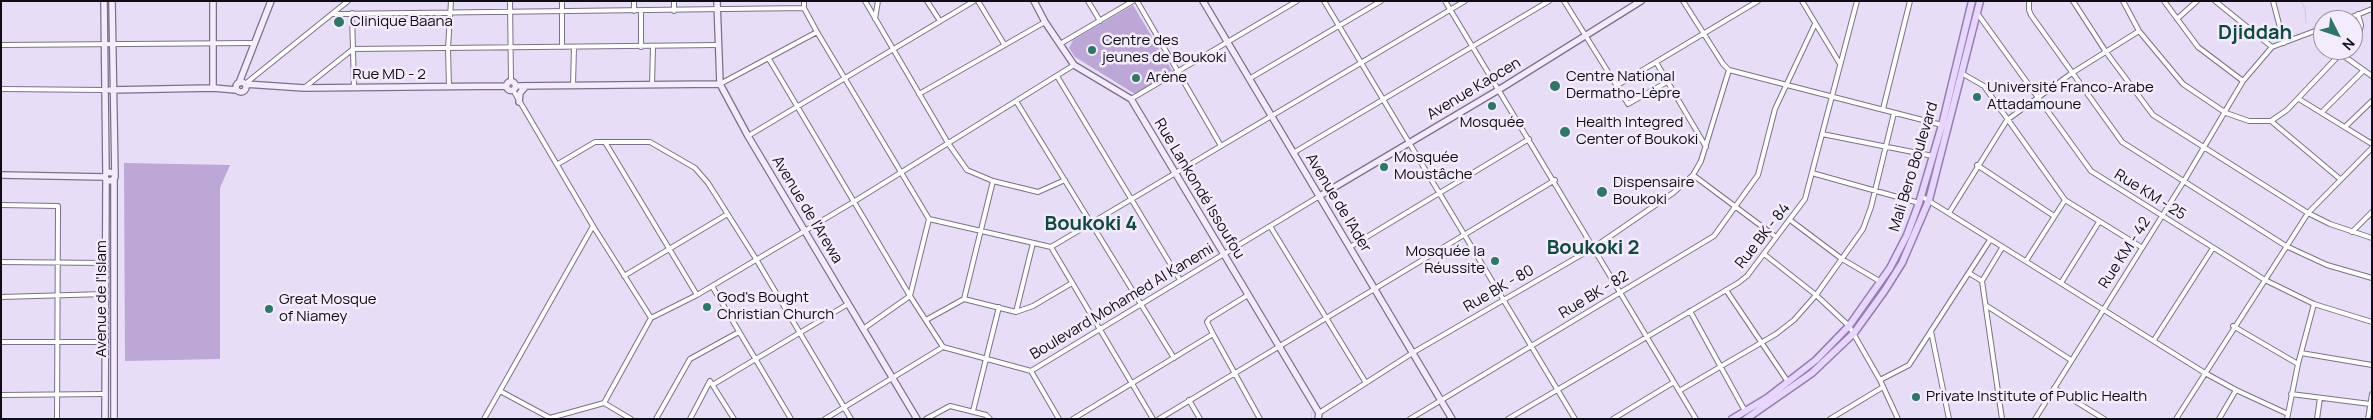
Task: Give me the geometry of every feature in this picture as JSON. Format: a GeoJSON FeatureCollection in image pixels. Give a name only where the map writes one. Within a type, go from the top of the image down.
{"type":"FeatureCollection","features":[{"type":"Feature","properties":{"kind":"main road","name":"Mali Bero Boulevard"},"geometry":{"type":"LineString","coordinates":[[1732,419],[1788,382],[1816,360],[1849,326],[1882,282],[1901,248],[1919,203],[1933,156],[1946,126],[1963,74],[1963,37],[1972,1]]}},
{"type":"Feature","properties":{"kind":"main road","name":"Mali Bero Boulevard"},"geometry":{"type":"LineString","coordinates":[[1746,419],[1812,374],[1854,333],[1902,263],[1929,200],[1964,50],[1971,38],[1980,1]]}},
{"type":"Feature","properties":{"kind":"main road"},"geometry":{"type":"LineString","coordinates":[[1963,37],[1971,38]]}},
{"type":"Feature","properties":{"kind":"street","name":"Avenue de l'Islam"},"geometry":{"type":"LineString","coordinates":[[104,1],[106,177],[105,419]]}},
{"type":"Feature","properties":{"kind":"street","name":"Avenue de l'Islam"},"geometry":{"type":"LineString","coordinates":[[112,1],[114,419]]}},
{"type":"Feature","properties":{"kind":"street"},"geometry":{"type":"LineString","coordinates":[[213,1],[213,88]]}},
{"type":"Feature","properties":{"kind":"street"},"geometry":{"type":"LineString","coordinates":[[242,85],[243,72],[271,1]]}},
{"type":"Feature","properties":{"kind":"street"},"geometry":{"type":"LineString","coordinates":[[242,85],[348,1]]}},
{"type":"Feature","properties":{"kind":"street"},"geometry":{"type":"LineString","coordinates":[[449,87],[448,48],[451,1]]}},
{"type":"Feature","properties":{"kind":"street"},"geometry":{"type":"LineString","coordinates":[[510,1],[509,48],[512,86],[519,102],[558,164],[593,226],[651,318]]}},
{"type":"Feature","properties":{"kind":"street"},"geometry":{"type":"LineString","coordinates":[[562,1],[562,47]]}},
{"type":"Feature","properties":{"kind":"street"},"geometry":{"type":"LineString","coordinates":[[634,1],[634,11]]}},
{"type":"Feature","properties":{"kind":"street"},"geometry":{"type":"LineString","coordinates":[[674,1],[674,11]]}},
{"type":"Feature","properties":{"kind":"street","name":"Avenue de l'Arewa"},"geometry":{"type":"LineString","coordinates":[[717,1],[720,84],[748,136],[917,419]]}},
{"type":"Feature","properties":{"kind":"street"},"geometry":{"type":"LineString","coordinates":[[804,1],[804,8],[817,32],[929,219],[910,296],[863,329]]}},
{"type":"Feature","properties":{"kind":"street"},"geometry":{"type":"LineString","coordinates":[[865,1],[948,143],[967,170],[992,181],[1038,192],[1065,180]]}},
{"type":"Feature","properties":{"kind":"street"},"geometry":{"type":"LineString","coordinates":[[875,20],[878,1]]}},
{"type":"Feature","properties":{"kind":"street"},"geometry":{"type":"LineString","coordinates":[[928,1],[940,21]]}},
{"type":"Feature","properties":{"kind":"street"},"geometry":{"type":"LineString","coordinates":[[748,136],[974,1]]}},
{"type":"Feature","properties":{"kind":"street"},"geometry":{"type":"LineString","coordinates":[[978,1],[1004,44]]}},
{"type":"Feature","properties":{"kind":"street","name":"Rue Lankondé Issoufou"},"geometry":{"type":"LineString","coordinates":[[1034,1],[1045,22],[1074,65],[1131,99],[1175,175],[1280,346],[1318,416]]}},
{"type":"Feature","properties":{"kind":"street"},"geometry":{"type":"LineString","coordinates":[[1088,1],[1100,20]]}},
{"type":"Feature","properties":{"kind":"street"},"geometry":{"type":"LineString","coordinates":[[1060,44],[1135,1],[1221,146]]}},
{"type":"Feature","properties":{"kind":"street"},"geometry":{"type":"LineString","coordinates":[[1204,3],[1212,1]]}},
{"type":"Feature","properties":{"kind":"street"},"geometry":{"type":"LineString","coordinates":[[1131,99],[1297,1]]}},
{"type":"Feature","properties":{"kind":"street"},"geometry":{"type":"LineString","coordinates":[[1324,1],[1575,419]]}},
{"type":"Feature","properties":{"kind":"street"},"geometry":{"type":"LineString","coordinates":[[1249,79],[1382,1]]}},
{"type":"Feature","properties":{"kind":"street"},"geometry":{"type":"LineString","coordinates":[[1445,1],[1500,89],[1646,338],[1696,419]]}},
{"type":"Feature","properties":{"kind":"street"},"geometry":{"type":"LineString","coordinates":[[929,219],[1051,247],[1466,1]]}},
{"type":"Feature","properties":{"kind":"street"},"geometry":{"type":"LineString","coordinates":[[1293,153],[1549,1]]}},
{"type":"Feature","properties":{"kind":"street"},"geometry":{"type":"LineString","coordinates":[[1564,1],[1616,86],[1630,104],[1667,82]]}},
{"type":"Feature","properties":{"kind":"street","name":"Avenue Kaocen"},"geometry":{"type":"LineString","coordinates":[[1318,197],[1500,89],[1642,1]]}},
{"type":"Feature","properties":{"kind":"street"},"geometry":{"type":"LineString","coordinates":[[1683,1],[1722,64],[1729,70],[1946,126]]}},
{"type":"Feature","properties":{"kind":"street"},"geometry":{"type":"LineString","coordinates":[[1616,86],[1758,1]]}},
{"type":"Feature","properties":{"kind":"street"},"geometry":{"type":"LineString","coordinates":[[1802,1],[1840,64]]}},
{"type":"Feature","properties":{"kind":"street","name":"Rue BK - 84"},"geometry":{"type":"LineString","coordinates":[[1508,419],[1743,280],[1805,199],[1858,1]]}},
{"type":"Feature","properties":{"kind":"street"},"geometry":{"type":"LineString","coordinates":[[1883,109],[1910,1]]}},
{"type":"Feature","properties":{"kind":"street"},"geometry":{"type":"LineString","coordinates":[[2029,1],[2028,10],[2031,15],[2120,140],[2286,246],[2327,266],[2372,278]]}},
{"type":"Feature","properties":{"kind":"street"},"geometry":{"type":"LineString","coordinates":[[2073,1],[2106,52],[2148,110],[2308,213],[2330,224],[2372,238]]}},
{"type":"Feature","properties":{"kind":"street"},"geometry":{"type":"LineString","coordinates":[[2123,1],[2139,30],[2183,84],[2226,113],[2250,121],[2271,121],[2299,99],[2335,60]]}},
{"type":"Feature","properties":{"kind":"street"},"geometry":{"type":"LineString","coordinates":[[2164,1],[2198,47],[2243,81]]}},
{"type":"Feature","properties":{"kind":"street"},"geometry":{"type":"LineString","coordinates":[[2177,19],[2197,1]]}},
{"type":"Feature","properties":{"kind":"street"},"geometry":{"type":"LineString","coordinates":[[2215,1],[2272,47],[2313,32]]}},
{"type":"Feature","properties":{"kind":"street"},"geometry":{"type":"LineString","coordinates":[[2273,1],[2284,43]]}},
{"type":"Feature","properties":{"kind":"street","name":"Avenue de l'Ader"},"geometry":{"type":"LineString","coordinates":[[1204,3],[1318,197],[1376,288],[1452,419]]}},
{"type":"Feature","properties":{"kind":"street"},"geometry":{"type":"LineString","coordinates":[[332,14],[804,8]]}},
{"type":"Feature","properties":{"kind":"street"},"geometry":{"type":"LineString","coordinates":[[641,11],[641,47]]}},
{"type":"Feature","properties":{"kind":"street"},"geometry":{"type":"LineString","coordinates":[[352,13],[354,88]]}},
{"type":"Feature","properties":{"kind":"street","name":"Rue KM - 25"},"geometry":{"type":"LineString","coordinates":[[1977,13],[2088,169],[2265,280],[2314,304],[2372,322]]}},
{"type":"Feature","properties":{"kind":"street"},"geometry":{"type":"LineString","coordinates":[[919,94],[1045,22]]}},
{"type":"Feature","properties":{"kind":"street","name":"Rue BK - 82"},"geometry":{"type":"LineString","coordinates":[[1410,419],[1711,239],[1758,175],[1770,124],[1785,86],[1815,24]]}},
{"type":"Feature","properties":{"kind":"street"},"geometry":{"type":"LineString","coordinates":[[1949,213],[1977,165],[2007,120],[2072,73],[2139,30]]}},
{"type":"Feature","properties":{"kind":"street"},"geometry":{"type":"LineString","coordinates":[[720,84],[817,32]]}},
{"type":"Feature","properties":{"kind":"street"},"geometry":{"type":"LineString","coordinates":[[1,46],[104,43],[254,43]]}},
{"type":"Feature","properties":{"kind":"street"},"geometry":{"type":"LineString","coordinates":[[304,88],[353,49],[718,45]]}},
{"type":"Feature","properties":{"kind":"street"},"geometry":{"type":"LineString","coordinates":[[573,85],[574,47]]}},
{"type":"Feature","properties":{"kind":"street"},"geometry":{"type":"LineString","coordinates":[[652,47],[652,85]]}},
{"type":"Feature","properties":{"kind":"street","name":"Rue KM - 42"},"geometry":{"type":"LineString","coordinates":[[2035,419],[2226,113],[2243,81],[2272,47]]}},
{"type":"Feature","properties":{"kind":"street"},"geometry":{"type":"LineString","coordinates":[[768,59],[855,201],[910,296],[943,347],[825,419]]}},
{"type":"Feature","properties":{"kind":"street"},"geometry":{"type":"LineString","coordinates":[[2350,60],[2372,76]]}},
{"type":"Feature","properties":{"kind":"street"},"geometry":{"type":"LineString","coordinates":[[1656,62],[1706,147]]}},
{"type":"Feature","properties":{"kind":"street"},"geometry":{"type":"LineString","coordinates":[[500,391],[550,418],[604,403],[651,318],[697,295],[855,201],[1074,65]]}},
{"type":"Feature","properties":{"kind":"street","name":"Rue BK - 80"},"geometry":{"type":"LineString","coordinates":[[1318,416],[1414,352],[1593,248],[1673,193],[1693,175],[1701,161],[1729,70]]}},
{"type":"Feature","properties":{"kind":"street"},"geometry":{"type":"LineString","coordinates":[[2322,112],[2364,70]]}},
{"type":"Feature","properties":{"kind":"street"},"geometry":{"type":"LineString","coordinates":[[257,74],[262,86]]}},
{"type":"Feature","properties":{"kind":"street"},"geometry":{"type":"LineString","coordinates":[[1963,74],[1983,84],[2065,200],[2141,247]]}},
{"type":"Feature","properties":{"kind":"street"},"geometry":{"type":"LineString","coordinates":[[1058,76],[1180,280]]}},
{"type":"Feature","properties":{"kind":"street","name":"Rue MD - 2"},"geometry":{"type":"LineString","coordinates":[[242,85],[354,88],[720,84]]}},
{"type":"Feature","properties":{"kind":"street","name":"Rue MD - 2"},"geometry":{"type":"LineString","coordinates":[[105,90],[213,88],[242,85],[272,87]]}},
{"type":"Feature","properties":{"kind":"street"},"geometry":{"type":"LineString","coordinates":[[519,102],[520,93],[526,86]]}},
{"type":"Feature","properties":{"kind":"street"},"geometry":{"type":"LineString","coordinates":[[1,89],[105,90]]}},
{"type":"Feature","properties":{"kind":"street"},"geometry":{"type":"LineString","coordinates":[[2299,99],[2372,144]]}},
{"type":"Feature","properties":{"kind":"street"},"geometry":{"type":"LineString","coordinates":[[1016,101],[1174,358]]}},
{"type":"Feature","properties":{"kind":"street"},"geometry":{"type":"LineString","coordinates":[[2346,127],[2372,101]]}},
{"type":"Feature","properties":{"kind":"street"},"geometry":{"type":"LineString","coordinates":[[1679,391],[1791,323],[1816,295],[1862,229],[1875,191],[1894,113]]}},
{"type":"Feature","properties":{"kind":"street"},"geometry":{"type":"LineString","coordinates":[[2271,121],[2340,179]]}},
{"type":"Feature","properties":{"kind":"street"},"geometry":{"type":"LineString","coordinates":[[1822,134],[1933,156]]}},
{"type":"Feature","properties":{"kind":"street"},"geometry":{"type":"LineString","coordinates":[[1350,247],[1530,140]]}},
{"type":"Feature","properties":{"kind":"street"},"geometry":{"type":"LineString","coordinates":[[558,164],[591,143],[605,142],[655,143],[687,161],[708,183],[726,215],[756,259],[851,419]]}},
{"type":"Feature","properties":{"kind":"street"},"geometry":{"type":"LineString","coordinates":[[605,142],[697,295]]}},
{"type":"Feature","properties":{"kind":"street"},"geometry":{"type":"LineString","coordinates":[[2176,419],[2233,326],[2308,213],[2372,148]]}},
{"type":"Feature","properties":{"kind":"street"},"geometry":{"type":"LineString","coordinates":[[1977,165],[2054,216]]}},
{"type":"Feature","properties":{"kind":"street"},"geometry":{"type":"LineString","coordinates":[[109,171],[114,176],[110,182],[106,177],[109,171]]}},
{"type":"Feature","properties":{"kind":"street"},"geometry":{"type":"LineString","coordinates":[[1812,173],[1919,203]]}},
{"type":"Feature","properties":{"kind":"street"},"geometry":{"type":"LineString","coordinates":[[1,175],[106,177]]}},
{"type":"Feature","properties":{"kind":"street"},"geometry":{"type":"LineString","coordinates":[[1693,175],[1776,237]]}},
{"type":"Feature","properties":{"kind":"street"},"geometry":{"type":"LineString","coordinates":[[1159,419],[1466,235],[1554,180]]}},
{"type":"Feature","properties":{"kind":"street"},"geometry":{"type":"LineString","coordinates":[[964,299],[992,181]]}},
{"type":"Feature","properties":{"kind":"street"},"geometry":{"type":"LineString","coordinates":[[1921,196],[2204,373],[2288,416],[2291,394],[2314,304]]}},
{"type":"Feature","properties":{"kind":"street","name":"Boulevard Mohamed Al Kanemi"},"geometry":{"type":"LineString","coordinates":[[943,347],[1031,371],[1318,197]]}},
{"type":"Feature","properties":{"kind":"street"},"geometry":{"type":"LineString","coordinates":[[2026,261],[2065,200]]}},
{"type":"Feature","properties":{"kind":"street"},"geometry":{"type":"LineString","coordinates":[[1,204],[58,206],[57,419]]}},
{"type":"Feature","properties":{"kind":"street"},"geometry":{"type":"LineString","coordinates":[[2352,232],[2372,212]]}},
{"type":"Feature","properties":{"kind":"street"},"geometry":{"type":"LineString","coordinates":[[624,276],[726,215]]}},
{"type":"Feature","properties":{"kind":"street"},"geometry":{"type":"LineString","coordinates":[[1790,220],[1842,259],[1882,282]]}},
{"type":"Feature","properties":{"kind":"street"},"geometry":{"type":"LineString","coordinates":[[2061,283],[2099,222]]}},
{"type":"Feature","properties":{"kind":"street"},"geometry":{"type":"LineString","coordinates":[[484,419],[593,226]]}},
{"type":"Feature","properties":{"kind":"street"},"geometry":{"type":"LineString","coordinates":[[1270,226],[1366,383]]}},
{"type":"Feature","properties":{"kind":"street"},"geometry":{"type":"LineString","coordinates":[[1880,380],[1910,365],[1990,240]]}},
{"type":"Feature","properties":{"kind":"street"},"geometry":{"type":"LineString","coordinates":[[1016,312],[1033,243]]}},
{"type":"Feature","properties":{"kind":"street"},"geometry":{"type":"LineString","coordinates":[[1051,247],[1153,419]]}},
{"type":"Feature","properties":{"kind":"street"},"geometry":{"type":"LineString","coordinates":[[2002,248],[1982,281],[2002,419]]}},
{"type":"Feature","properties":{"kind":"street"},"geometry":{"type":"LineString","coordinates":[[2154,340],[2213,248]]}},
{"type":"Feature","properties":{"kind":"street"},"geometry":{"type":"LineString","coordinates":[[1764,254],[1816,295],[1849,326],[1880,380],[1898,419]]}},
{"type":"Feature","properties":{"kind":"street"},"geometry":{"type":"LineString","coordinates":[[1,262],[106,263]]}},
{"type":"Feature","properties":{"kind":"street"},"geometry":{"type":"LineString","coordinates":[[1969,272],[1982,281]]}},
{"type":"Feature","properties":{"kind":"street"},"geometry":{"type":"LineString","coordinates":[[926,320],[964,299],[1016,312],[1033,306],[1072,283]]}},
{"type":"Feature","properties":{"kind":"street"},"geometry":{"type":"LineString","coordinates":[[712,286],[791,419]]}},
{"type":"Feature","properties":{"kind":"street"},"geometry":{"type":"LineString","coordinates":[[1726,290],[1788,382]]}},
{"type":"Feature","properties":{"kind":"street"},"geometry":{"type":"LineString","coordinates":[[1,297],[105,294]]}},
{"type":"Feature","properties":{"kind":"street"},"geometry":{"type":"LineString","coordinates":[[1248,295],[1207,322],[1260,419]]}},
{"type":"Feature","properties":{"kind":"street"},"geometry":{"type":"LineString","coordinates":[[714,384],[848,304]]}},
{"type":"Feature","properties":{"kind":"street"},"geometry":{"type":"LineString","coordinates":[[1987,306],[2071,360]]}},
{"type":"Feature","properties":{"kind":"street"},"geometry":{"type":"LineString","coordinates":[[973,411],[999,307]]}},
{"type":"Feature","properties":{"kind":"street"},"geometry":{"type":"LineString","coordinates":[[1690,312],[1745,411]]}},
{"type":"Feature","properties":{"kind":"street"},"geometry":{"type":"LineString","coordinates":[[2233,326],[2298,364]]}},
{"type":"Feature","properties":{"kind":"street"},"geometry":{"type":"LineString","coordinates":[[1931,330],[1949,419]]}},
{"type":"Feature","properties":{"kind":"street"},"geometry":{"type":"LineString","coordinates":[[656,419],[690,359],[739,332]]}},
{"type":"Feature","properties":{"kind":"street"},"geometry":{"type":"LineString","coordinates":[[1073,419],[1213,334]]}},
{"type":"Feature","properties":{"kind":"street"},"geometry":{"type":"LineString","coordinates":[[1,342],[104,342]]}},
{"type":"Feature","properties":{"kind":"street"},"geometry":{"type":"LineString","coordinates":[[2301,353],[2372,365]]}},
{"type":"Feature","properties":{"kind":"street"},"geometry":{"type":"LineString","coordinates":[[1031,371],[1058,419]]}},
{"type":"Feature","properties":{"kind":"street"},"geometry":{"type":"LineString","coordinates":[[690,419],[710,381],[714,384],[734,419]]}},
{"type":"Feature","properties":{"kind":"street"},"geometry":{"type":"LineString","coordinates":[[1613,419],[1674,382]]}},
{"type":"Feature","properties":{"kind":"street"},"geometry":{"type":"LineString","coordinates":[[1830,419],[1883,387]]}},
{"type":"Feature","properties":{"kind":"street"},"geometry":{"type":"LineString","coordinates":[[2054,388],[2104,419]]}},
{"type":"Feature","properties":{"kind":"street"},"geometry":{"type":"LineString","coordinates":[[2219,419],[2236,390]]}},
{"type":"Feature","properties":{"kind":"street"},"geometry":{"type":"LineString","coordinates":[[1,396],[105,394]]}},
{"type":"Feature","properties":{"kind":"street"},"geometry":{"type":"LineString","coordinates":[[2291,394],[2370,404]]}},
{"type":"Feature","properties":{"kind":"street"},"geometry":{"type":"LineString","coordinates":[[2368,419],[2372,394]]}},
{"type":"Feature","properties":{"kind":"street"},"geometry":{"type":"LineString","coordinates":[[2316,419],[2320,398]]}},
{"type":"Feature","properties":{"kind":"street"},"geometry":{"type":"LineString","coordinates":[[1189,400],[1200,419]]}},
{"type":"Feature","properties":{"kind":"street"},"geometry":{"type":"LineString","coordinates":[[604,403],[631,419]]}},
{"type":"Feature","properties":{"kind":"street"},"geometry":{"type":"LineString","coordinates":[[926,419],[950,406],[973,411],[990,419]]}},
{"type":"Feature","properties":{"kind":"shaded area"},"geometry":{"type":"Polygon","coordinates":[[[1133,5],[1173,72],[1135,94],[1075,57],[1069,48],[1073,40],[1133,5]]]}},
{"type":"Feature","properties":{"kind":"shaded area"},"geometry":{"type":"Polygon","coordinates":[[[124,163],[230,165],[220,188],[220,359],[125,361],[124,163]]]}},
{"type":"Feature","properties":{"kind":"waterway"},"geometry":{"type":"LineString","coordinates":[[2301,1],[2305,9],[2306,23]]}},
{"type":"Feature","properties":{"kind":"waterway"},"geometry":{"type":"LineString","coordinates":[[922,162],[944,148]]}},
{"type":"Feature","properties":{"kind":"waterway"},"geometry":{"type":"LineString","coordinates":[[677,308],[687,302]]}},
{"type":"Feature","properties":{"kind":"waterway"},"geometry":{"type":"LineString","coordinates":[[1311,419],[1312,412]]}},
{"type":"Feature","properties":{"kind":"place","name":"Clinique Baana"},"geometry":{"type":"Point","coordinates":[339,22]}},
{"type":"Feature","properties":{"kind":"place","name":"Centre des jeunes de Boukoki"},"geometry":{"type":"Point","coordinates":[1092,50]}},
{"type":"Feature","properties":{"kind":"place","name":"Arène"},"geometry":{"type":"Point","coordinates":[1136,78]}},
{"type":"Feature","properties":{"kind":"place","name":"Centre National Dermatho-Lèpre"},"geometry":{"type":"Point","coordinates":[1555,86]}},
{"type":"Feature","properties":{"kind":"place","name":"Université Franco-Arabe Attadamoune"},"geometry":{"type":"Point","coordinates":[1977,97]}},
{"type":"Feature","properties":{"kind":"place","name":"Mosquée"},"geometry":{"type":"Point","coordinates":[1492,106]}},
{"type":"Feature","properties":{"kind":"place","name":"Health Integred Center of Boukoki"},"geometry":{"type":"Point","coordinates":[1565,132]}},
{"type":"Feature","properties":{"kind":"place","name":"Mosquée Moustâche"},"geometry":{"type":"Point","coordinates":[1384,167]}},
{"type":"Feature","properties":{"kind":"place","name":"Dispensaire Boukoki"},"geometry":{"type":"Point","coordinates":[1602,192]}},
{"type":"Feature","properties":{"kind":"place","name":"Mosquée la Réussite"},"geometry":{"type":"Point","coordinates":[1495,261]}},
{"type":"Feature","properties":{"kind":"place","name":"God's Bought Christian Church"},"geometry":{"type":"Point","coordinates":[707,307]}},
{"type":"Feature","properties":{"kind":"place","name":"Great Mosque of Niamey"},"geometry":{"type":"Point","coordinates":[269,309]}},
{"type":"Feature","properties":{"kind":"place","name":"Private Institute of Public Health"},"geometry":{"type":"Point","coordinates":[1916,397]}},
{"type":"Feature","properties":{"kind":"district","name":"Djiddah"},"geometry":{"type":"Point","coordinates":[2255,33]}},
{"type":"Feature","properties":{"kind":"district","name":"Boukoki 4"},"geometry":{"type":"Point","coordinates":[1091,224]}},
{"type":"Feature","properties":{"kind":"district","name":"Boukoki 2"},"geometry":{"type":"Point","coordinates":[1593,248]}}]}
